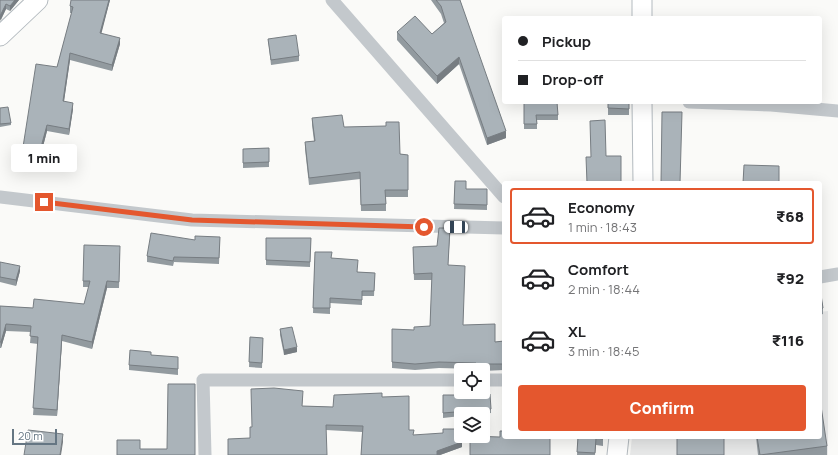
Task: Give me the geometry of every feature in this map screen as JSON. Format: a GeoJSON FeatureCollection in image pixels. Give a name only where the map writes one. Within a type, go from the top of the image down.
{"type":"FeatureCollection","features":[{"type":"Feature","properties":{"kind":"main road"},"geometry":{"type":"LineString","coordinates":[[0,36],[38,0]]}},
{"type":"Feature","properties":{"kind":"main road"},"geometry":{"type":"LineString","coordinates":[[642,0],[642,16]]}},
{"type":"Feature","properties":{"kind":"main road"},"geometry":{"type":"LineString","coordinates":[[642,104],[643,181]]}},
{"type":"Feature","properties":{"kind":"main road"},"geometry":{"type":"LineString","coordinates":[[617,455],[619,439]]}},
{"type":"Feature","properties":{"kind":"street"},"geometry":{"type":"LineString","coordinates":[[332,0],[502,195]]}},
{"type":"Feature","properties":{"kind":"street"},"geometry":{"type":"LineString","coordinates":[[744,104],[838,111]]}},
{"type":"Feature","properties":{"kind":"street"},"geometry":{"type":"LineString","coordinates":[[0,197],[192,220],[502,228]]}},
{"type":"Feature","properties":{"kind":"street"},"geometry":{"type":"LineString","coordinates":[[822,277],[838,274]]}},
{"type":"Feature","properties":{"kind":"street"},"geometry":{"type":"LineString","coordinates":[[205,455],[203,380],[454,380]]}},
{"type":"Feature","properties":{"kind":"street"},"geometry":{"type":"LineString","coordinates":[[490,380],[502,380]]}},
{"type":"Feature","properties":{"kind":"shaded area"},"geometry":{"type":"Polygon","coordinates":[[[828,311],[828,455],[630,455],[632,439],[822,439],[822,312],[828,311]]]}},
{"type":"Feature","properties":{"kind":"building"},"geometry":{"type":"Polygon","coordinates":[[[0,0],[15,0],[10,6],[6,4],[0,16],[0,0]]]}},
{"type":"Feature","properties":{"kind":"building"},"geometry":{"type":"Polygon","coordinates":[[[71,0],[109,0],[100,33],[120,38],[112,65],[70,53],[63,101],[73,103],[69,129],[47,125],[40,151],[23,147],[36,64],[57,67],[73,7],[70,6],[71,0]]]}},
{"type":"Feature","properties":{"kind":"building"},"geometry":{"type":"Polygon","coordinates":[[[436,0],[460,0],[506,131],[487,138],[459,57],[437,76],[397,32],[415,16],[432,34],[446,22],[441,6],[436,0]]]}},
{"type":"Feature","properties":{"kind":"building"},"geometry":{"type":"Polygon","coordinates":[[[296,35],[299,56],[271,60],[268,39],[296,35]]]}},
{"type":"Feature","properties":{"kind":"building"},"geometry":{"type":"Polygon","coordinates":[[[524,104],[557,104],[558,115],[536,115],[537,124],[524,124],[524,104]]]}},
{"type":"Feature","properties":{"kind":"building"},"geometry":{"type":"Polygon","coordinates":[[[608,104],[629,104],[629,109],[608,108],[608,104]]]}},
{"type":"Feature","properties":{"kind":"building"},"geometry":{"type":"Polygon","coordinates":[[[8,107],[11,123],[0,124],[0,108],[8,107]]]}},
{"type":"Feature","properties":{"kind":"building"},"geometry":{"type":"Polygon","coordinates":[[[662,112],[682,112],[680,181],[661,181],[662,112]]]}},
{"type":"Feature","properties":{"kind":"building"},"geometry":{"type":"Polygon","coordinates":[[[342,115],[344,127],[386,126],[386,122],[399,122],[400,154],[408,155],[408,190],[385,190],[386,204],[361,205],[360,172],[309,178],[305,142],[315,141],[312,118],[342,115]]]}},
{"type":"Feature","properties":{"kind":"building"},"geometry":{"type":"Polygon","coordinates":[[[605,120],[606,156],[621,156],[621,181],[587,181],[586,157],[591,157],[590,121],[605,120]]]}},
{"type":"Feature","properties":{"kind":"building"},"geometry":{"type":"Polygon","coordinates":[[[269,148],[269,162],[243,163],[243,149],[269,148]]]}},
{"type":"Feature","properties":{"kind":"building"},"geometry":{"type":"Polygon","coordinates":[[[744,165],[779,166],[779,181],[743,181],[744,165]]]}},
{"type":"Feature","properties":{"kind":"building"},"geometry":{"type":"Polygon","coordinates":[[[455,181],[466,181],[466,189],[487,189],[487,205],[454,204],[455,181]]]}},
{"type":"Feature","properties":{"kind":"building"},"geometry":{"type":"Polygon","coordinates":[[[439,228],[450,228],[448,265],[465,266],[463,325],[495,324],[495,342],[502,341],[502,364],[439,362],[415,364],[392,362],[392,329],[414,330],[414,327],[430,326],[432,273],[414,274],[413,247],[437,246],[439,228]]]}},
{"type":"Feature","properties":{"kind":"building"},"geometry":{"type":"Polygon","coordinates":[[[151,233],[195,240],[195,236],[220,237],[219,258],[174,257],[173,261],[147,256],[151,233]]]}},
{"type":"Feature","properties":{"kind":"building"},"geometry":{"type":"Polygon","coordinates":[[[266,238],[311,238],[310,262],[266,260],[266,238]]]}},
{"type":"Feature","properties":{"kind":"building"},"geometry":{"type":"Polygon","coordinates":[[[84,245],[120,246],[119,282],[107,281],[92,342],[62,335],[57,410],[33,408],[38,337],[30,336],[31,326],[6,324],[0,342],[0,306],[33,308],[34,299],[84,304],[90,281],[83,281],[84,245]]]}},
{"type":"Feature","properties":{"kind":"building"},"geometry":{"type":"Polygon","coordinates":[[[315,252],[332,252],[331,258],[358,260],[357,272],[375,273],[374,291],[362,291],[362,300],[330,298],[330,308],[313,308],[315,252]]]}},
{"type":"Feature","properties":{"kind":"building"},"geometry":{"type":"Polygon","coordinates":[[[0,262],[20,266],[16,280],[0,277],[0,262]]]}},
{"type":"Feature","properties":{"kind":"building"},"geometry":{"type":"Polygon","coordinates":[[[292,327],[297,347],[284,350],[280,329],[292,327]]]}},
{"type":"Feature","properties":{"kind":"building"},"geometry":{"type":"Polygon","coordinates":[[[250,337],[263,338],[262,363],[249,362],[250,337]]]}},
{"type":"Feature","properties":{"kind":"building"},"geometry":{"type":"Polygon","coordinates":[[[130,350],[151,352],[151,355],[178,357],[178,369],[129,365],[130,350]]]}},
{"type":"Feature","properties":{"kind":"building"},"geometry":{"type":"Polygon","coordinates":[[[168,384],[195,384],[195,455],[117,455],[117,440],[140,440],[140,449],[167,449],[168,384]]]}},
{"type":"Feature","properties":{"kind":"building"},"geometry":{"type":"Polygon","coordinates":[[[274,388],[303,391],[302,406],[333,407],[334,395],[382,393],[382,397],[409,396],[409,430],[414,430],[413,435],[443,433],[443,429],[454,429],[454,443],[459,443],[437,451],[437,455],[361,455],[363,426],[326,425],[327,455],[228,455],[228,439],[250,438],[250,427],[252,427],[251,389],[274,388]]]}},
{"type":"Feature","properties":{"kind":"building"},"geometry":{"type":"Polygon","coordinates":[[[490,394],[491,409],[490,407],[454,407],[454,412],[443,413],[443,395],[454,395],[454,399],[490,399],[490,394]]]}},
{"type":"Feature","properties":{"kind":"building"},"geometry":{"type":"Polygon","coordinates":[[[822,413],[827,446],[760,455],[757,439],[822,439],[822,413]]]}},
{"type":"Feature","properties":{"kind":"building"},"geometry":{"type":"Polygon","coordinates":[[[28,430],[63,434],[60,455],[24,455],[28,430]]]}},
{"type":"Feature","properties":{"kind":"building"},"geometry":{"type":"Polygon","coordinates":[[[500,431],[502,431],[502,439],[550,439],[550,455],[470,455],[470,443],[490,443],[490,437],[500,437],[500,431]]]}},
{"type":"Feature","properties":{"kind":"building"},"geometry":{"type":"Polygon","coordinates":[[[578,439],[596,439],[595,453],[577,452],[578,439]]]}},
{"type":"Feature","properties":{"kind":"building"},"geometry":{"type":"Polygon","coordinates":[[[677,439],[724,439],[724,455],[677,455],[677,439]]]}},
{"type":"Feature","properties":{"kind":"route"},"geometry":{"type":"LineString","coordinates":[[44,202],[192,220],[424,227]]}}]}
